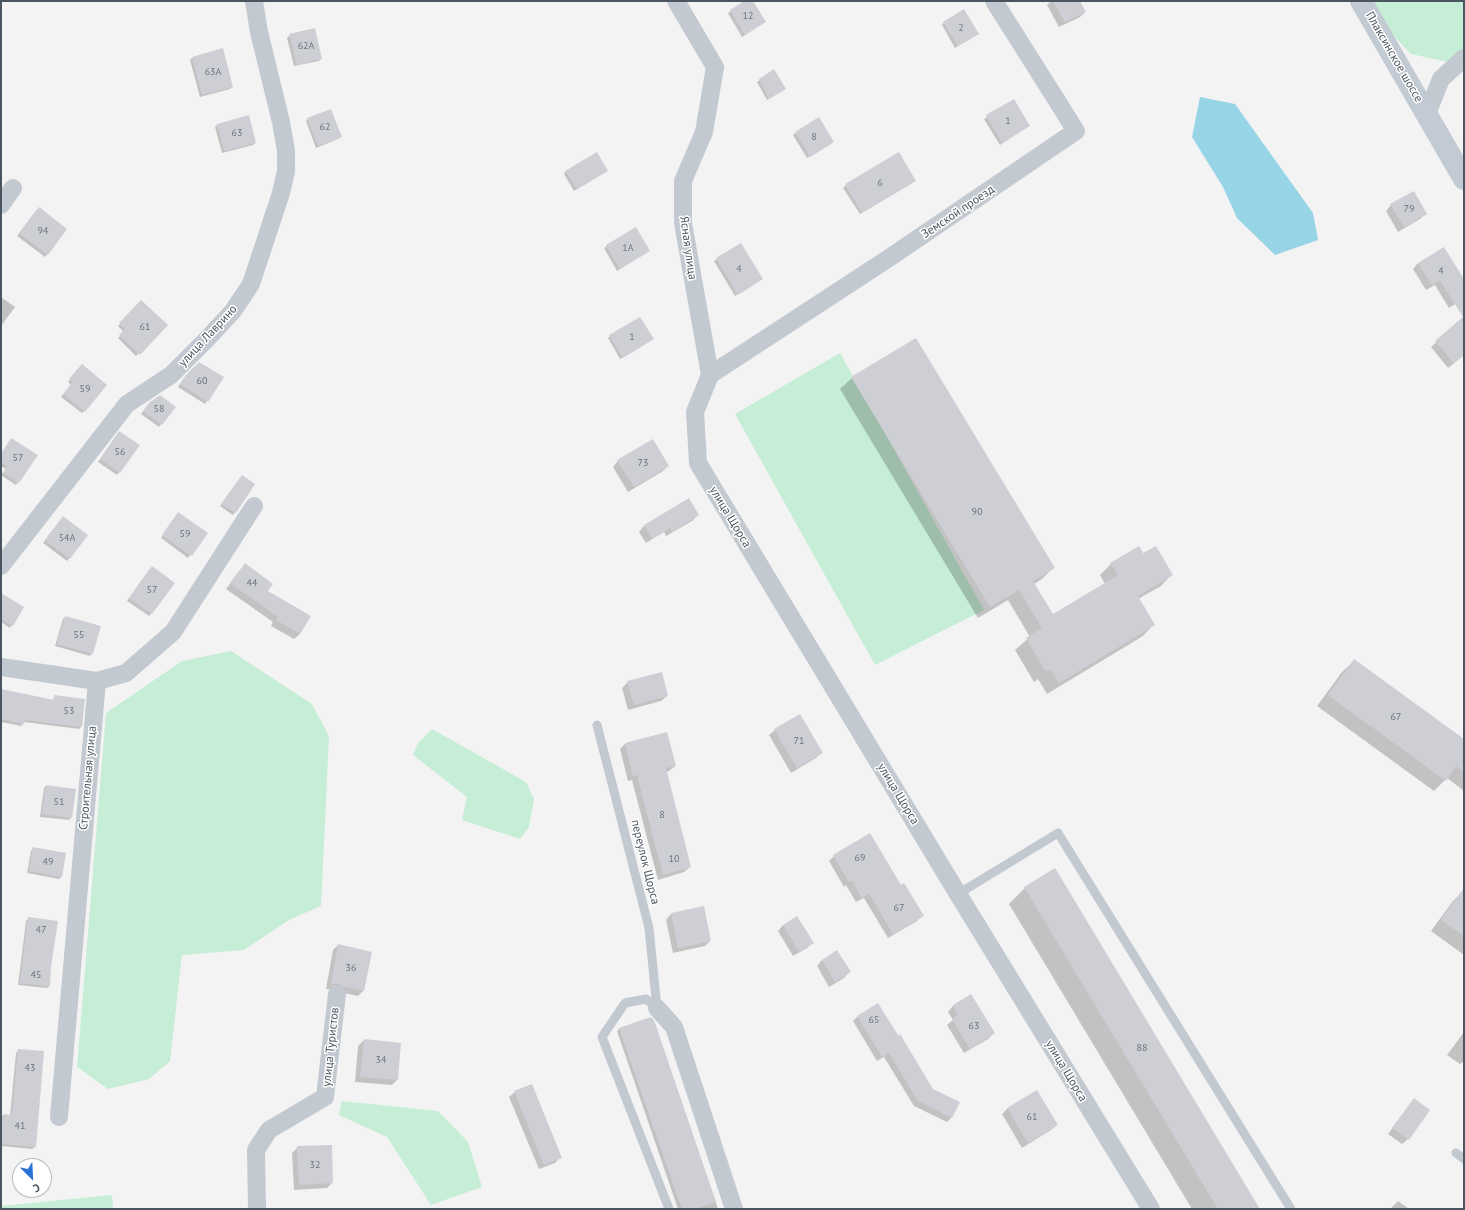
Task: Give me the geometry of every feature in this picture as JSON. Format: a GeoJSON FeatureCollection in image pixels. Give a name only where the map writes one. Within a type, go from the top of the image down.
{"type":"FeatureCollection","features":[{"type":"Feature","properties":{"kind":"main road","name":"Плаксинское шоссе"},"geometry":{"type":"LineString","coordinates":[[1361,1],[1464,179]]}},
{"type":"Feature","properties":{"kind":"street","name":"улица Лаврино"},"geometry":{"type":"LineString","coordinates":[[1,566],[127,404],[170,375],[207,340],[233,311],[251,284],[281,193],[286,171],[286,151],[281,122],[254,1]]}},
{"type":"Feature","properties":{"kind":"street","name":"Ясная улица"},"geometry":{"type":"LineString","coordinates":[[676,1],[715,67],[704,132],[683,182],[683,223],[709,371]]}},
{"type":"Feature","properties":{"kind":"street","name":"Земской проезд"},"geometry":{"type":"LineString","coordinates":[[709,371],[889,258],[1076,132],[994,1]]}},
{"type":"Feature","properties":{"kind":"street"},"geometry":{"type":"LineString","coordinates":[[1427,114],[1441,79],[1464,58]]}},
{"type":"Feature","properties":{"kind":"street"},"geometry":{"type":"LineString","coordinates":[[1,205],[13,188]]}},
{"type":"Feature","properties":{"kind":"street","name":"улица Щорса"},"geometry":{"type":"LineString","coordinates":[[709,371],[695,412],[698,463],[958,894],[1151,1209]]}},
{"type":"Feature","properties":{"kind":"street"},"geometry":{"type":"LineString","coordinates":[[1,667],[97,681],[126,673],[174,632],[254,506]]}},
{"type":"Feature","properties":{"kind":"street","name":"Строительная улица"},"geometry":{"type":"LineString","coordinates":[[59,1117],[97,681]]}},
{"type":"Feature","properties":{"kind":"street","name":"улица Туристов"},"geometry":{"type":"LineString","coordinates":[[256,1209],[256,1150],[269,1130],[325,1097],[337,994]]}},
{"type":"Feature","properties":{"kind":"street"},"geometry":{"type":"LineString","coordinates":[[657,1008],[674,1027],[734,1209]]}},
{"type":"Feature","properties":{"kind":"lane","name":"переулок Щорса"},"geometry":{"type":"LineString","coordinates":[[597,725],[649,928],[657,1008]]}},
{"type":"Feature","properties":{"kind":"lane"},"geometry":{"type":"LineString","coordinates":[[958,894],[1058,833],[1291,1209]]}},
{"type":"Feature","properties":{"kind":"lane"},"geometry":{"type":"LineString","coordinates":[[657,1008],[646,999],[625,1003],[602,1036],[669,1209]]}},
{"type":"Feature","properties":{"kind":"lane"},"geometry":{"type":"LineString","coordinates":[[1456,1153],[1464,1159]]}},
{"type":"Feature","properties":{"kind":"green space"},"geometry":{"type":"Polygon","coordinates":[[[1362,1],[1464,1],[1464,50],[1448,62],[1411,54],[1364,5],[1362,1]]]}},
{"type":"Feature","properties":{"kind":"green space"},"geometry":{"type":"Polygon","coordinates":[[[840,353],[984,610],[875,665],[735,414],[840,353]]]}},
{"type":"Feature","properties":{"kind":"green space"},"geometry":{"type":"Polygon","coordinates":[[[231,651],[312,704],[329,736],[321,906],[289,920],[244,950],[182,955],[170,1061],[149,1079],[108,1089],[77,1067],[106,713],[182,661],[231,651]]]}},
{"type":"Feature","properties":{"kind":"green space"},"geometry":{"type":"Polygon","coordinates":[[[432,729],[526,782],[534,799],[529,827],[520,839],[462,820],[467,797],[413,755],[418,743],[432,729]]]}},
{"type":"Feature","properties":{"kind":"green space"},"geometry":{"type":"Polygon","coordinates":[[[342,1101],[438,1111],[468,1142],[482,1187],[431,1205],[387,1137],[339,1115],[342,1101]]]}},
{"type":"Feature","properties":{"kind":"green space"},"geometry":{"type":"Polygon","coordinates":[[[112,1195],[113,1209],[1,1209],[1,1206],[112,1195]]]}},
{"type":"Feature","properties":{"kind":"water"},"geometry":{"type":"Polygon","coordinates":[[[1200,97],[1235,104],[1313,213],[1318,240],[1275,255],[1237,218],[1223,187],[1192,137],[1200,97]]]}},
{"type":"Feature","properties":{"kind":"building"},"geometry":{"type":"Polygon","coordinates":[[[744,1],[753,1],[766,22],[745,35],[730,10],[744,1]]]}},
{"type":"Feature","properties":{"kind":"building"},"geometry":{"type":"Polygon","coordinates":[[[1053,1],[1080,1],[1086,12],[1065,22],[1053,1]]]}},
{"type":"Feature","properties":{"kind":"building"},"geometry":{"type":"Polygon","coordinates":[[[964,9],[979,34],[958,46],[943,22],[964,9]]]}},
{"type":"Feature","properties":{"kind":"building"},"geometry":{"type":"Polygon","coordinates":[[[315,28],[322,59],[297,65],[289,34],[315,28]]]}},
{"type":"Feature","properties":{"kind":"building"},"geometry":{"type":"Polygon","coordinates":[[[223,48],[233,87],[202,95],[192,57],[223,48]]]}},
{"type":"Feature","properties":{"kind":"building"},"geometry":{"type":"Polygon","coordinates":[[[774,69],[786,89],[769,99],[759,79],[774,69]]]}},
{"type":"Feature","properties":{"kind":"building"},"geometry":{"type":"Polygon","coordinates":[[[1014,99],[1030,126],[1002,143],[986,115],[1014,99]]]}},
{"type":"Feature","properties":{"kind":"building"},"geometry":{"type":"Polygon","coordinates":[[[331,109],[342,137],[318,146],[307,118],[331,109]]]}},
{"type":"Feature","properties":{"kind":"building"},"geometry":{"type":"Polygon","coordinates":[[[249,115],[256,143],[224,151],[217,124],[249,115]]]}},
{"type":"Feature","properties":{"kind":"building"},"geometry":{"type":"Polygon","coordinates":[[[819,117],[834,142],[810,157],[795,132],[819,117]]]}},
{"type":"Feature","properties":{"kind":"building"},"geometry":{"type":"Polygon","coordinates":[[[597,152],[608,171],[577,189],[565,171],[597,152]]]}},
{"type":"Feature","properties":{"kind":"building"},"geometry":{"type":"Polygon","coordinates":[[[899,152],[916,181],[862,213],[845,184],[899,152]]]}},
{"type":"Feature","properties":{"kind":"building"},"geometry":{"type":"Polygon","coordinates":[[[1414,191],[1427,214],[1404,227],[1390,204],[1414,191]]]}},
{"type":"Feature","properties":{"kind":"building"},"geometry":{"type":"Polygon","coordinates":[[[39,207],[67,229],[48,255],[19,233],[39,207]]]}},
{"type":"Feature","properties":{"kind":"building"},"geometry":{"type":"Polygon","coordinates":[[[636,227],[650,251],[620,269],[606,245],[636,227]]]}},
{"type":"Feature","properties":{"kind":"building"},"geometry":{"type":"Polygon","coordinates":[[[741,243],[763,279],[738,295],[716,258],[741,243]]]}},
{"type":"Feature","properties":{"kind":"building"},"geometry":{"type":"Polygon","coordinates":[[[1444,247],[1464,279],[1464,355],[1454,363],[1435,341],[1463,317],[1440,280],[1432,285],[1418,263],[1444,247]]]}},
{"type":"Feature","properties":{"kind":"building"},"geometry":{"type":"Polygon","coordinates":[[[141,300],[168,325],[140,355],[119,335],[125,329],[119,323],[141,300]]]}},
{"type":"Feature","properties":{"kind":"building"},"geometry":{"type":"Polygon","coordinates":[[[640,317],[654,339],[623,358],[609,335],[640,317]]]}},
{"type":"Feature","properties":{"kind":"building"},"geometry":{"type":"Polygon","coordinates":[[[916,338],[1055,568],[1033,581],[1053,614],[1118,575],[1110,563],[1139,546],[1143,553],[1156,546],[1173,575],[1138,596],[1155,625],[1059,683],[1050,669],[1045,671],[1026,638],[1042,628],[1019,590],[990,607],[851,377],[916,338]]]}},
{"type":"Feature","properties":{"kind":"building"},"geometry":{"type":"Polygon","coordinates":[[[199,362],[224,377],[208,402],[180,384],[186,375],[199,362]]]}},
{"type":"Feature","properties":{"kind":"building"},"geometry":{"type":"Polygon","coordinates":[[[82,364],[107,385],[85,412],[63,394],[73,382],[69,379],[82,364]]]}},
{"type":"Feature","properties":{"kind":"building"},"geometry":{"type":"Polygon","coordinates":[[[160,395],[176,407],[162,425],[143,411],[150,402],[160,395]]]}},
{"type":"Feature","properties":{"kind":"building"},"geometry":{"type":"Polygon","coordinates":[[[119,431],[140,445],[120,473],[100,459],[119,431]]]}},
{"type":"Feature","properties":{"kind":"building"},"geometry":{"type":"Polygon","coordinates":[[[11,438],[38,455],[19,483],[3,473],[7,466],[1,462],[1,454],[11,438]]]}},
{"type":"Feature","properties":{"kind":"building"},"geometry":{"type":"Polygon","coordinates":[[[653,439],[669,466],[634,487],[617,460],[653,439]]]}},
{"type":"Feature","properties":{"kind":"building"},"geometry":{"type":"Polygon","coordinates":[[[242,475],[255,484],[236,513],[221,504],[242,475]]]}},
{"type":"Feature","properties":{"kind":"building"},"geometry":{"type":"Polygon","coordinates":[[[689,498],[699,515],[672,532],[670,528],[652,539],[644,525],[689,498]]]}},
{"type":"Feature","properties":{"kind":"building"},"geometry":{"type":"Polygon","coordinates":[[[178,512],[208,533],[192,556],[162,535],[178,512]]]}},
{"type":"Feature","properties":{"kind":"building"},"geometry":{"type":"Polygon","coordinates":[[[63,516],[88,535],[70,559],[45,540],[63,516]]]}},
{"type":"Feature","properties":{"kind":"building"},"geometry":{"type":"Polygon","coordinates":[[[245,563],[273,584],[268,591],[311,616],[300,634],[276,620],[278,617],[230,583],[245,563]]]}},
{"type":"Feature","properties":{"kind":"building"},"geometry":{"type":"Polygon","coordinates":[[[152,566],[175,583],[152,614],[129,598],[152,566]]]}},
{"type":"Feature","properties":{"kind":"building"},"geometry":{"type":"Polygon","coordinates":[[[1,593],[24,607],[13,626],[1,619],[1,593]]]}},
{"type":"Feature","properties":{"kind":"building"},"geometry":{"type":"Polygon","coordinates":[[[65,616],[101,626],[93,654],[57,644],[65,616]]]}},
{"type":"Feature","properties":{"kind":"building"},"geometry":{"type":"Polygon","coordinates":[[[1354,659],[1464,739],[1464,772],[1456,766],[1446,781],[1328,695],[1354,659]]]}},
{"type":"Feature","properties":{"kind":"building"},"geometry":{"type":"Polygon","coordinates":[[[662,672],[668,696],[634,705],[627,681],[662,672]]]}},
{"type":"Feature","properties":{"kind":"building"},"geometry":{"type":"Polygon","coordinates":[[[1,689],[54,700],[54,695],[85,699],[82,727],[25,720],[24,724],[1,719],[1,689]]]}},
{"type":"Feature","properties":{"kind":"building"},"geometry":{"type":"Polygon","coordinates":[[[800,714],[823,753],[797,768],[774,729],[800,714]]]}},
{"type":"Feature","properties":{"kind":"building"},"geometry":{"type":"Polygon","coordinates":[[[667,732],[676,766],[666,768],[691,867],[663,875],[637,775],[633,776],[625,743],[667,732]]]}},
{"type":"Feature","properties":{"kind":"building"},"geometry":{"type":"Polygon","coordinates":[[[46,785],[76,789],[72,818],[42,814],[46,785]]]}},
{"type":"Feature","properties":{"kind":"building"},"geometry":{"type":"Polygon","coordinates":[[[870,833],[901,885],[904,883],[924,916],[893,934],[869,893],[862,898],[852,881],[849,882],[833,855],[870,833]]]}},
{"type":"Feature","properties":{"kind":"building"},"geometry":{"type":"Polygon","coordinates":[[[33,847],[66,853],[62,877],[29,871],[33,847]]]}},
{"type":"Feature","properties":{"kind":"building"},"geometry":{"type":"Polygon","coordinates":[[[1055,868],[1260,1209],[1218,1209],[1024,887],[1055,868]]]}},
{"type":"Feature","properties":{"kind":"building"},"geometry":{"type":"Polygon","coordinates":[[[1464,888],[1464,936],[1441,920],[1464,888]]]}},
{"type":"Feature","properties":{"kind":"building"},"geometry":{"type":"Polygon","coordinates":[[[704,906],[711,941],[678,948],[671,913],[704,906]]]}},
{"type":"Feature","properties":{"kind":"building"},"geometry":{"type":"Polygon","coordinates":[[[797,916],[814,943],[799,952],[783,925],[797,916]]]}},
{"type":"Feature","properties":{"kind":"building"},"geometry":{"type":"Polygon","coordinates":[[[28,917],[58,921],[51,967],[50,986],[20,983],[28,917]]]}},
{"type":"Feature","properties":{"kind":"building"},"geometry":{"type":"Polygon","coordinates":[[[338,944],[372,952],[364,991],[345,987],[339,984],[331,984],[338,944]]]}},
{"type":"Feature","properties":{"kind":"building"},"geometry":{"type":"Polygon","coordinates":[[[837,950],[851,972],[835,982],[822,960],[837,950]]]}},
{"type":"Feature","properties":{"kind":"building"},"geometry":{"type":"Polygon","coordinates":[[[971,994],[995,1033],[970,1049],[952,1019],[958,1015],[953,1005],[971,994]]]}},
{"type":"Feature","properties":{"kind":"building"},"geometry":{"type":"Polygon","coordinates":[[[878,1003],[898,1036],[900,1034],[933,1089],[960,1102],[952,1118],[918,1101],[889,1053],[882,1057],[857,1016],[878,1003]]]}},
{"type":"Feature","properties":{"kind":"building"},"geometry":{"type":"Polygon","coordinates":[[[651,1017],[654,1020],[716,1202],[695,1209],[682,1209],[619,1028],[651,1017]]]}},
{"type":"Feature","properties":{"kind":"building"},"geometry":{"type":"Polygon","coordinates":[[[364,1039],[401,1043],[398,1080],[360,1077],[364,1039]]]}},
{"type":"Feature","properties":{"kind":"building"},"geometry":{"type":"Polygon","coordinates":[[[18,1049],[44,1051],[36,1147],[1,1144],[3,1114],[12,1115],[18,1049]]]}},
{"type":"Feature","properties":{"kind":"building"},"geometry":{"type":"Polygon","coordinates":[[[532,1084],[562,1158],[544,1165],[514,1091],[532,1084]]]}},
{"type":"Feature","properties":{"kind":"building"},"geometry":{"type":"Polygon","coordinates":[[[1037,1090],[1058,1125],[1028,1143],[1007,1108],[1037,1090]]]}},
{"type":"Feature","properties":{"kind":"building"},"geometry":{"type":"Polygon","coordinates":[[[1414,1098],[1430,1110],[1409,1140],[1392,1128],[1414,1098]]]}},
{"type":"Feature","properties":{"kind":"building"},"geometry":{"type":"Polygon","coordinates":[[[332,1145],[333,1183],[299,1185],[297,1146],[332,1145]]]}}]}
